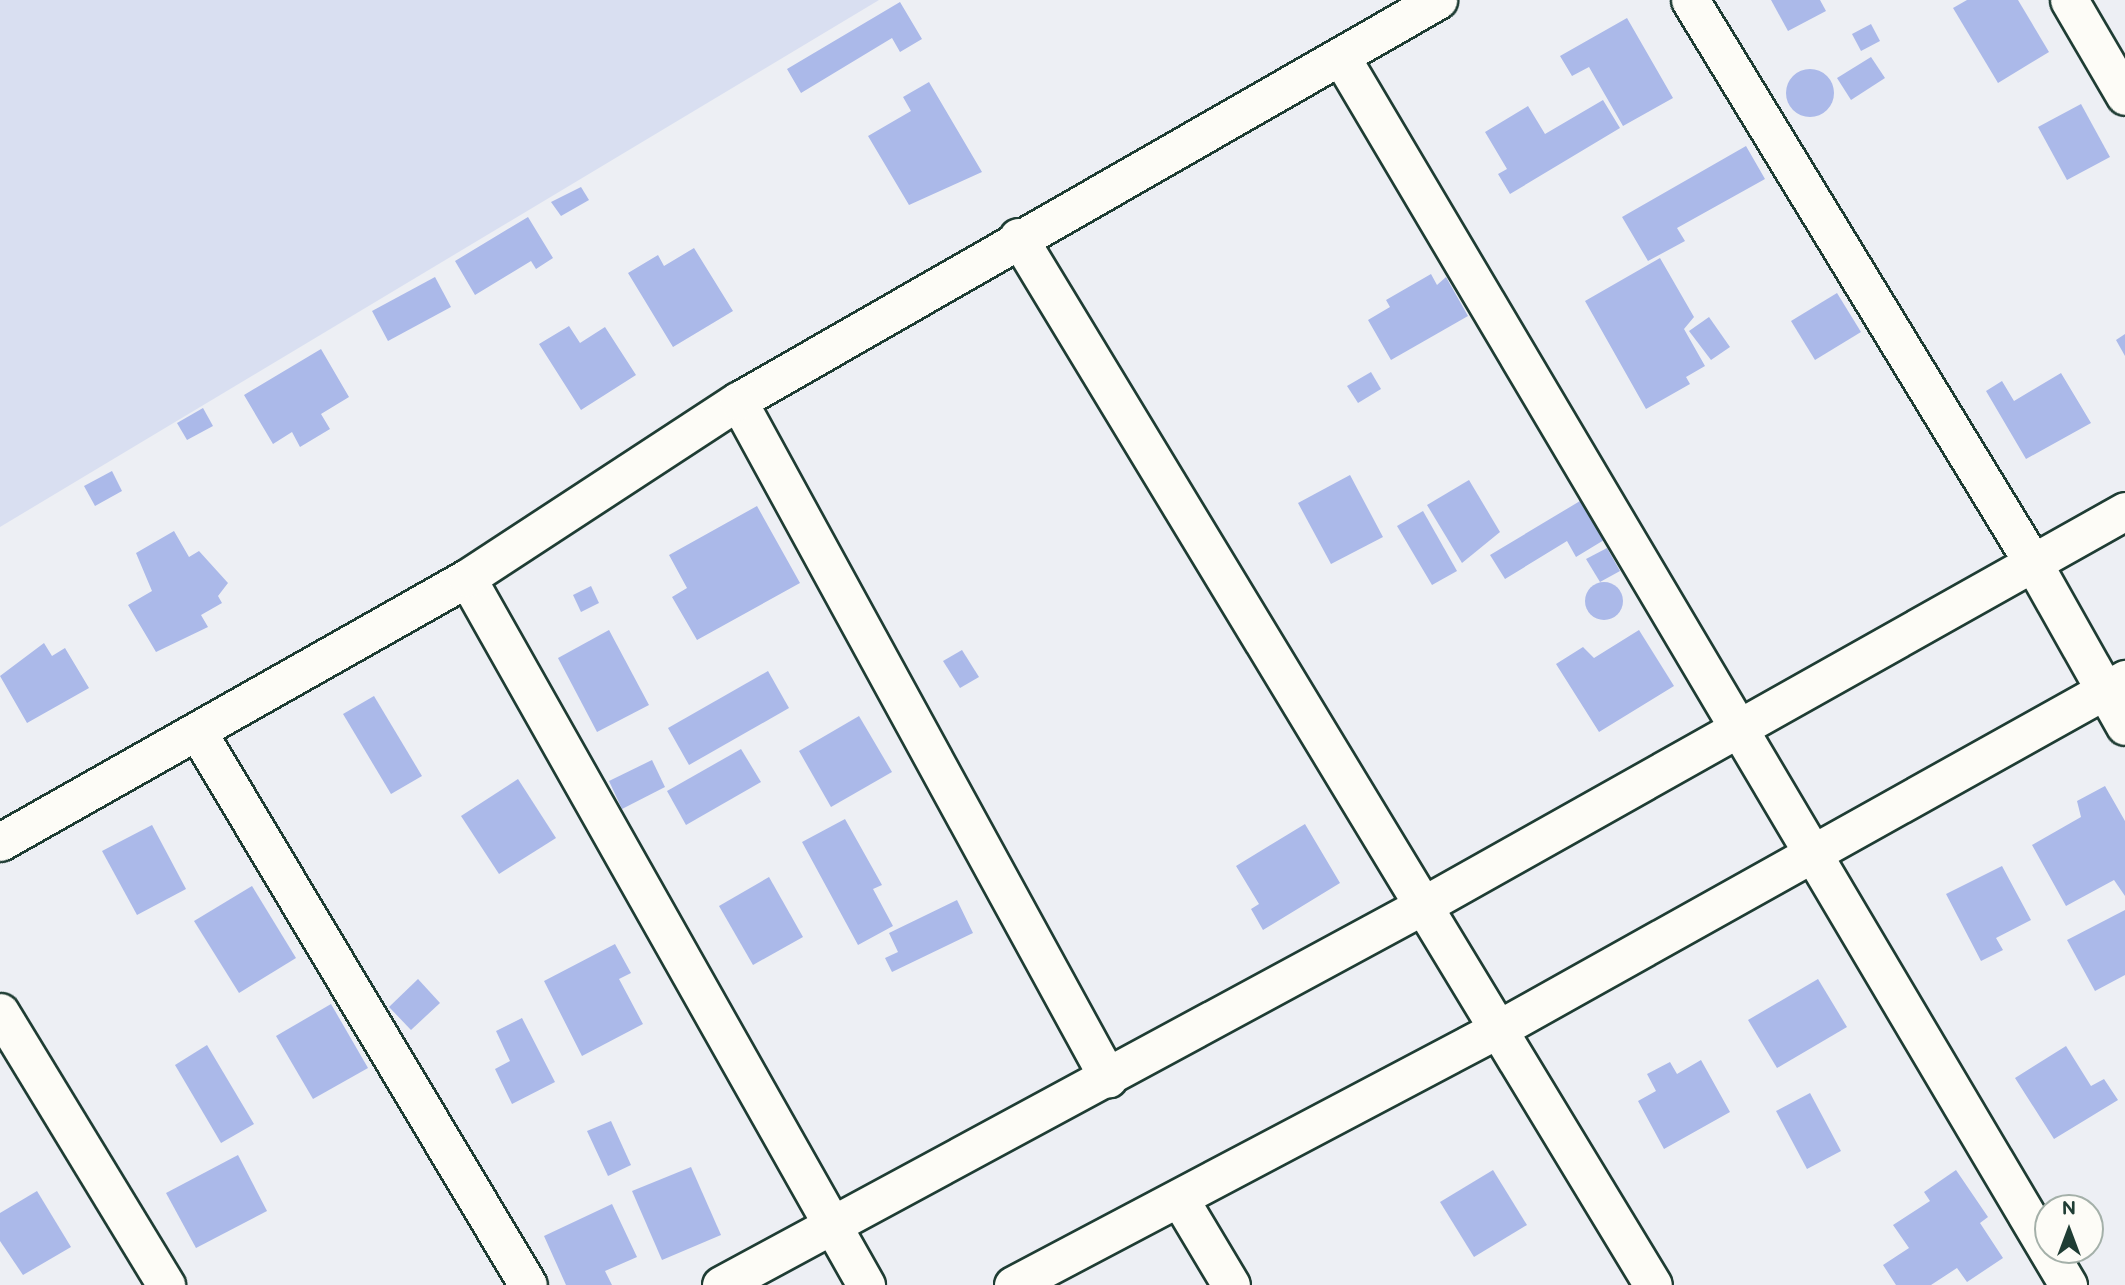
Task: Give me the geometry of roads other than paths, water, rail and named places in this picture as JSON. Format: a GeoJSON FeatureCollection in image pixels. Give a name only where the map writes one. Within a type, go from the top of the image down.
{"type":"FeatureCollection","features":[{"type":"Feature","properties":{"kind":"street"},"geometry":{"type":"LineString","coordinates":[[0,842],[467,578],[738,401],[1018,237],[1438,0]]}},
{"type":"Feature","properties":{"kind":"street"},"geometry":{"type":"LineString","coordinates":[[1690,0],[2034,563],[2115,685],[2125,726]]}},
{"type":"Feature","properties":{"kind":"street"},"geometry":{"type":"LineString","coordinates":[[2069,0],[2125,96]]}},
{"type":"Feature","properties":{"kind":"street"},"geometry":{"type":"LineString","coordinates":[[1341,57],[2068,1285]]}},
{"type":"Feature","properties":{"kind":"street"},"geometry":{"type":"LineString","coordinates":[[1018,237],[1424,905],[1502,1027],[1653,1285]]}},
{"type":"Feature","properties":{"kind":"street"},"geometry":{"type":"LineString","coordinates":[[738,401],[1108,1078]]}},
{"type":"Feature","properties":{"kind":"street"},"geometry":{"type":"LineString","coordinates":[[721,1285],[1424,905],[2125,511]]}},
{"type":"Feature","properties":{"kind":"street"},"geometry":{"type":"LineString","coordinates":[[467,578],[866,1285]]}},
{"type":"Feature","properties":{"kind":"street"},"geometry":{"type":"LineString","coordinates":[[1013,1285],[1502,1027],[1812,850],[2115,685]]}},
{"type":"Feature","properties":{"kind":"street"},"geometry":{"type":"LineString","coordinates":[[197,731],[528,1285]]}},
{"type":"Feature","properties":{"kind":"street"},"geometry":{"type":"LineString","coordinates":[[0,1012],[166,1285]]}},
{"type":"Feature","properties":{"kind":"street"},"geometry":{"type":"LineString","coordinates":[[1179,1198],[1231,1285]]}}]}
